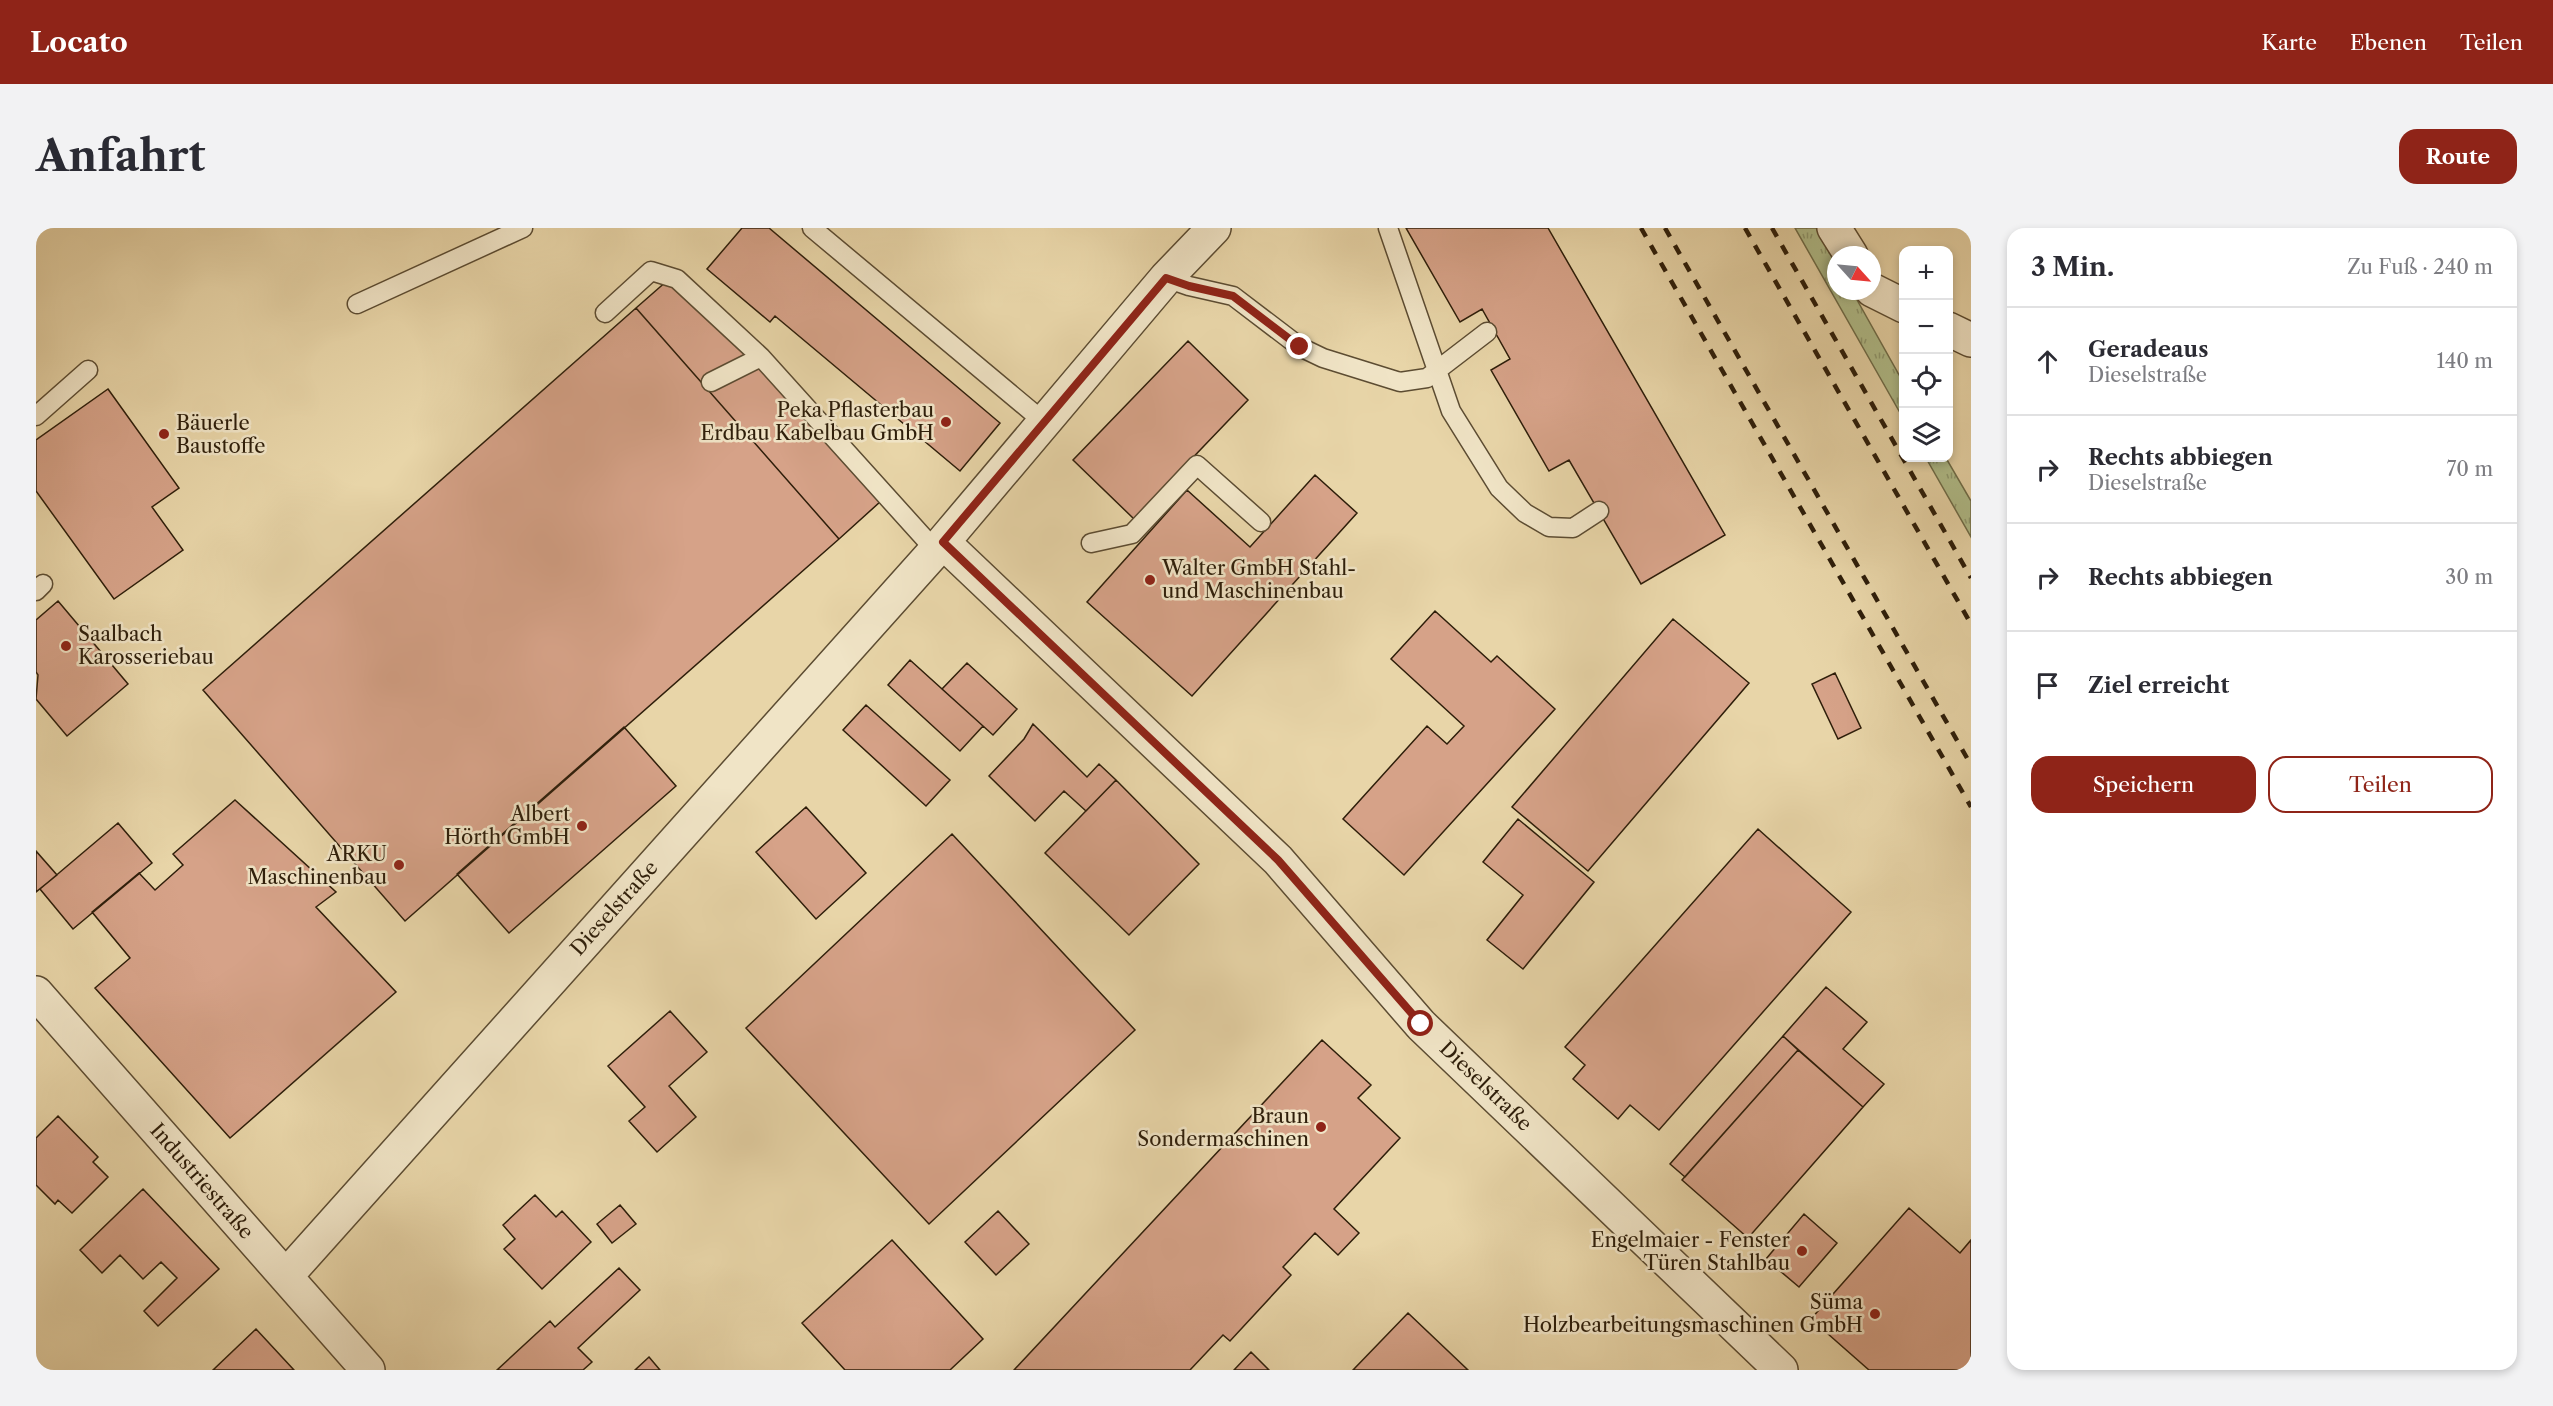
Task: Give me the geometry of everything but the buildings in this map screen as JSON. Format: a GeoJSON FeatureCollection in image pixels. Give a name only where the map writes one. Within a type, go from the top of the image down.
{"type":"FeatureCollection","features":[{"type":"Feature","properties":{"kind":"street","name":"Dieselstraße"},"geometry":{"type":"LineString","coordinates":[[286,1276],[939,546],[1166,278],[1214,228]]}},
{"type":"Feature","properties":{"kind":"street"},"geometry":{"type":"LineString","coordinates":[[1834,228],[1845,246]]}},
{"type":"Feature","properties":{"kind":"street"},"geometry":{"type":"LineString","coordinates":[[1881,294],[1899,304]]}},
{"type":"Feature","properties":{"kind":"street"},"geometry":{"type":"LineString","coordinates":[[1953,331],[1971,340]]}},
{"type":"Feature","properties":{"kind":"street","name":"Dieselstraße"},"geometry":{"type":"LineString","coordinates":[[939,546],[1278,860],[1421,1024],[1781,1370]]}},
{"type":"Feature","properties":{"kind":"street","name":"Industriestraße"},"geometry":{"type":"LineString","coordinates":[[36,993],[368,1370]]}},
{"type":"Feature","properties":{"kind":"lane"},"geometry":{"type":"LineString","coordinates":[[357,304],[523,228]]}},
{"type":"Feature","properties":{"kind":"lane"},"geometry":{"type":"LineString","coordinates":[[812,228],[1044,422]]}},
{"type":"Feature","properties":{"kind":"lane"},"geometry":{"type":"LineString","coordinates":[[1388,228],[1451,411],[1500,488],[1525,513],[1549,527],[1574,528],[1599,511]]}},
{"type":"Feature","properties":{"kind":"lane"},"geometry":{"type":"LineString","coordinates":[[605,313],[651,271],[678,279],[761,357],[939,546]]}},
{"type":"Feature","properties":{"kind":"lane"},"geometry":{"type":"LineString","coordinates":[[1166,278],[1233,296],[1300,347],[1367,374],[1400,382],[1427,378],[1487,332]]}},
{"type":"Feature","properties":{"kind":"lane"},"geometry":{"type":"LineString","coordinates":[[711,382],[761,357]]}},
{"type":"Feature","properties":{"kind":"lane"},"geometry":{"type":"LineString","coordinates":[[36,416],[88,370]]}},
{"type":"Feature","properties":{"kind":"lane"},"geometry":{"type":"LineString","coordinates":[[1091,543],[1132,534],[1197,465],[1261,522]]}},
{"type":"Feature","properties":{"kind":"green space"},"geometry":{"type":"Polygon","coordinates":[[[1795,228],[1816,228],[1827,247],[1827,284],[1795,228]]]}},
{"type":"Feature","properties":{"kind":"green space"},"geometry":{"type":"Polygon","coordinates":[[[1836,300],[1857,300],[1899,375],[1899,411],[1836,300]]]}},
{"type":"Feature","properties":{"kind":"green space"},"geometry":{"type":"Polygon","coordinates":[[[1928,462],[1948,462],[1971,501],[1971,537],[1928,462]]]}},
{"type":"Feature","properties":{"kind":"railway"},"geometry":{"type":"LineString","coordinates":[[1641,228],[1971,807]]}},
{"type":"Feature","properties":{"kind":"railway"},"geometry":{"type":"LineString","coordinates":[[1665,228],[1971,765]]}},
{"type":"Feature","properties":{"kind":"railway"},"geometry":{"type":"LineString","coordinates":[[1745,228],[1971,624]]}},
{"type":"Feature","properties":{"kind":"railway"},"geometry":{"type":"LineString","coordinates":[[1772,228],[1971,578]]}},
{"type":"Feature","properties":{"kind":"place","name":"Peka Pflasterbau Erdbau Kabelbau GmbH"},"geometry":{"type":"Point","coordinates":[946,422]}},
{"type":"Feature","properties":{"kind":"place","name":"Bäuerle Baustoffe"},"geometry":{"type":"Point","coordinates":[164,434]}},
{"type":"Feature","properties":{"kind":"place","name":"Walter GmbH Stahl- und Maschinenbau"},"geometry":{"type":"Point","coordinates":[1150,580]}},
{"type":"Feature","properties":{"kind":"place","name":"Saalbach Karosseriebau"},"geometry":{"type":"Point","coordinates":[66,646]}},
{"type":"Feature","properties":{"kind":"place","name":"Albert Hörth GmbH"},"geometry":{"type":"Point","coordinates":[582,826]}},
{"type":"Feature","properties":{"kind":"place","name":"ARKU Maschinenbau"},"geometry":{"type":"Point","coordinates":[399,865]}},
{"type":"Feature","properties":{"kind":"place","name":"Braun Sondermaschinen"},"geometry":{"type":"Point","coordinates":[1321,1127]}},
{"type":"Feature","properties":{"kind":"place","name":"Engelmaier - Fenster Türen Stahlbau"},"geometry":{"type":"Point","coordinates":[1802,1251]}},
{"type":"Feature","properties":{"kind":"place","name":"Süma Holzbearbeitungsmaschinen GmbH"},"geometry":{"type":"Point","coordinates":[1875,1314]}},
{"type":"Feature","properties":{"kind":"route"},"geometry":{"type":"LineString","coordinates":[[1300,347],[1233,296],[1166,278],[943,542],[1278,860],[1421,1024]]}}]}
